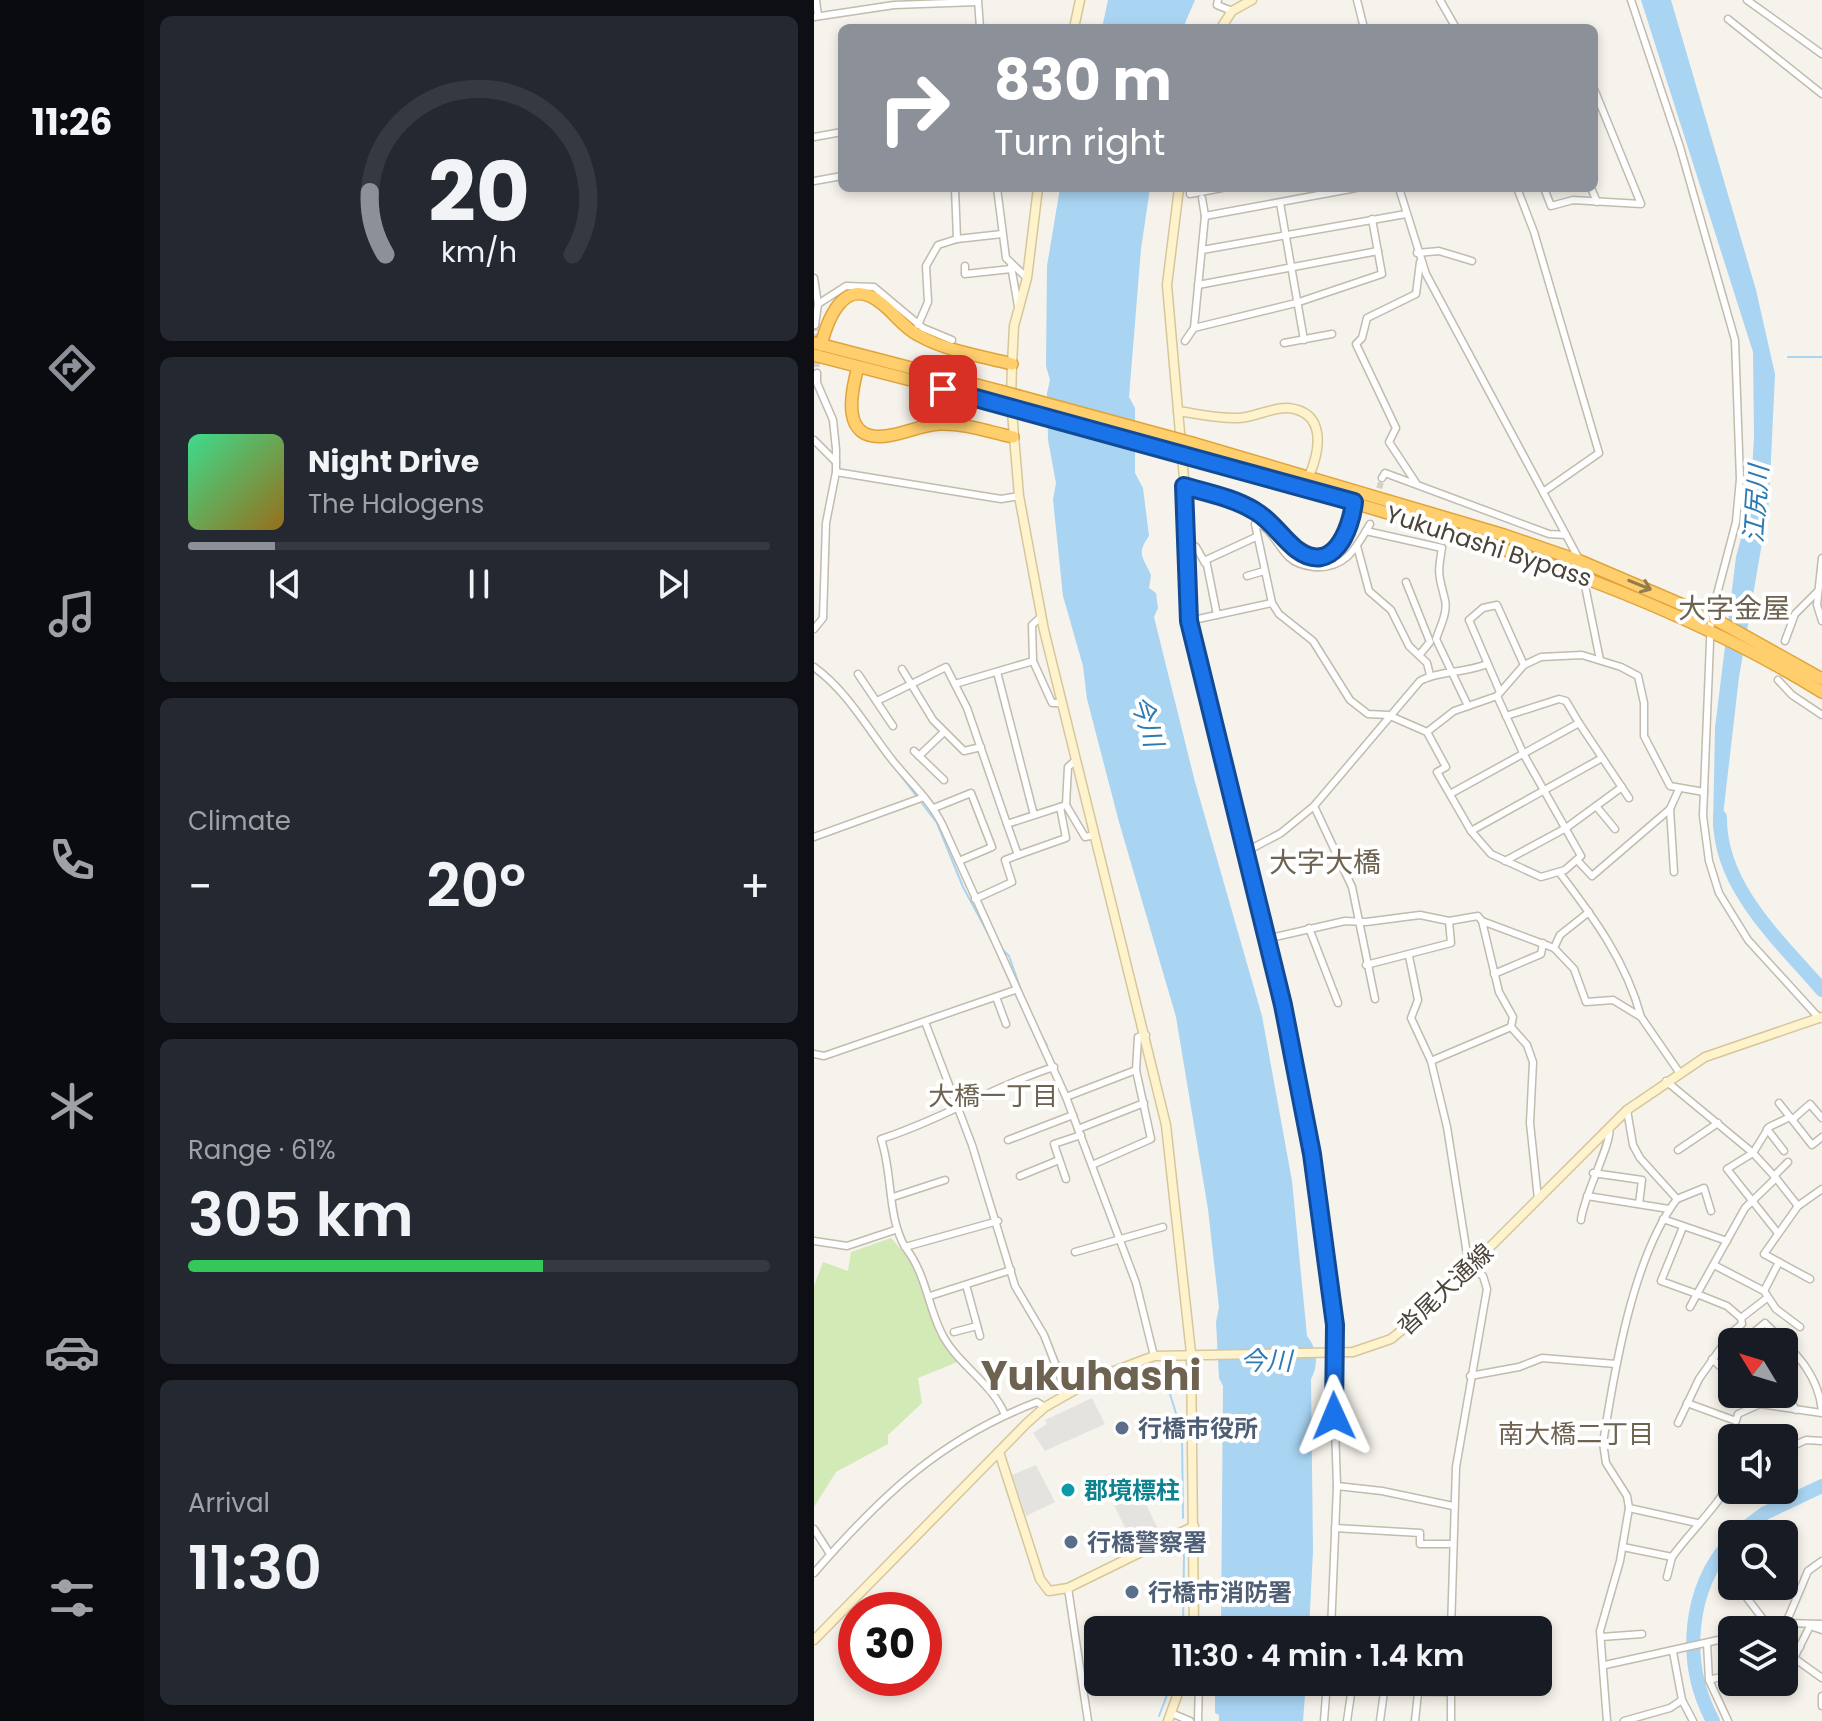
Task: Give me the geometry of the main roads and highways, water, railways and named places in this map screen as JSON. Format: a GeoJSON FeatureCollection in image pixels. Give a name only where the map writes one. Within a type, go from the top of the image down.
{"type":"FeatureCollection","features":[{"type":"Feature","properties":{"kind":"highway"},"geometry":{"type":"LineString","coordinates":[[816,348],[832,310],[846,298],[863,296],[878,301],[908,329],[935,344],[1012,364]]}},
{"type":"Feature","properties":{"kind":"highway","name":"Yukuhashi Bypass"},"geometry":{"type":"LineString","coordinates":[[816,348],[858,367],[1000,397]]}},
{"type":"Feature","properties":{"kind":"highway","name":"Yukuhashi Bypass"},"geometry":{"type":"LineString","coordinates":[[816,348],[1191,449],[1309,476],[1580,561],[1822,679]]}},
{"type":"Feature","properties":{"kind":"highway"},"geometry":{"type":"LineString","coordinates":[[858,367],[849,406],[853,419],[867,433],[886,436],[941,424],[1013,437]]}},
{"type":"Feature","properties":{"kind":"highway","name":"Yukuhashi Bypass"},"geometry":{"type":"LineString","coordinates":[[1191,449],[1584,576],[1713,626]]}},
{"type":"Feature","properties":{"kind":"highway","name":"Yukuhashi Bypass"},"geometry":{"type":"LineString","coordinates":[[1759,649],[1822,692]]}},
{"type":"Feature","properties":{"kind":"water"},"geometry":{"type":"Polygon","coordinates":[[[1108,0],[1195,0],[1185,24],[1103,24],[1108,0]]]}},
{"type":"Feature","properties":{"kind":"water"},"geometry":{"type":"Polygon","coordinates":[[[1641,0],[1671,0],[1756,290],[1775,374],[1769,502],[1739,677],[1719,850],[1713,826],[1715,728],[1736,557],[1750,505],[1754,437],[1753,352],[1641,0]]]}},
{"type":"Feature","properties":{"kind":"water","name":"今川"},"geometry":{"type":"Polygon","coordinates":[[[1059,192],[1149,192],[1141,249],[1129,397],[1135,408],[1135,473],[1143,488],[1149,536],[1142,556],[1151,575],[1149,588],[1156,593],[1158,608],[1154,617],[1195,782],[1262,1016],[1292,1181],[1307,1336],[1316,1357],[1311,1379],[1313,1551],[1310,1616],[1221,1616],[1223,1386],[1219,1378],[1216,1322],[1219,1307],[1208,1209],[1176,1017],[1119,822],[1087,699],[1083,666],[1063,596],[1053,500],[1056,483],[1048,440],[1047,393],[1050,380],[1046,366],[1047,266],[1059,192]]]}},
{"type":"Feature","properties":{"kind":"water"},"geometry":{"type":"Polygon","coordinates":[[[1215,1696],[1305,1696],[1303,1721],[1219,1721],[1219,1715],[1215,1713],[1215,1696]]]}},
{"type":"Feature","properties":{"kind":"waterway"},"geometry":{"type":"LineString","coordinates":[[1788,357],[1822,357]]}},
{"type":"Feature","properties":{"kind":"waterway"},"geometry":{"type":"LineString","coordinates":[[814,672],[827,682]]}},
{"type":"Feature","properties":{"kind":"waterway"},"geometry":{"type":"LineString","coordinates":[[845,701],[884,754]]}},
{"type":"Feature","properties":{"kind":"waterway"},"geometry":{"type":"LineString","coordinates":[[895,768],[937,823],[963,887],[991,939]]}},
{"type":"Feature","properties":{"kind":"waterway","name":"江尻川"},"geometry":{"type":"LineString","coordinates":[[1720,817],[1722,843],[1741,890],[1771,932],[1822,990]]}},
{"type":"Feature","properties":{"kind":"waterway"},"geometry":{"type":"LineString","coordinates":[[1002,949],[1009,956],[1022,993]]}},
{"type":"Feature","properties":{"kind":"waterway"},"geometry":{"type":"LineString","coordinates":[[1039,1032],[1047,1045]]}},
{"type":"Feature","properties":{"kind":"waterway"},"geometry":{"type":"LineString","coordinates":[[1163,1371],[1182,1433],[1183,1518]]}},
{"type":"Feature","properties":{"kind":"waterway","name":"江尻川"},"geometry":{"type":"LineString","coordinates":[[1756,1520],[1822,1486]]}},
{"type":"Feature","properties":{"kind":"waterway"},"geometry":{"type":"LineString","coordinates":[[1183,1616],[1184,1553]]}},
{"type":"Feature","properties":{"kind":"waterway","name":"江尻川"},"geometry":{"type":"LineString","coordinates":[[1713,1721],[1697,1676],[1694,1628],[1698,1604],[1718,1559]]}},
{"type":"Feature","properties":{"kind":"waterway"},"geometry":{"type":"LineString","coordinates":[[1159,1716],[1167,1696]]}},
{"type":"Feature","properties":{"kind":"tunnel"},"geometry":{"type":"LineString","coordinates":[[815,325],[817,373]]}},
{"type":"Feature","properties":{"kind":"tunnel"},"geometry":{"type":"LineString","coordinates":[[1377,497],[1382,478]]}},
{"type":"Feature","properties":{"kind":"place","name":"行橋市役所"},"geometry":{"type":"Point","coordinates":[1122,1428]}},
{"type":"Feature","properties":{"kind":"place","name":"郡境標柱"},"geometry":{"type":"Point","coordinates":[1068,1490]}},
{"type":"Feature","properties":{"kind":"place","name":"行橋警察署"},"geometry":{"type":"Point","coordinates":[1071,1542]}},
{"type":"Feature","properties":{"kind":"place","name":"行橋市消防署"},"geometry":{"type":"Point","coordinates":[1132,1592]}},
{"type":"Feature","properties":{"kind":"district","name":"大字金屋"},"geometry":{"type":"Point","coordinates":[1734,608]}},
{"type":"Feature","properties":{"kind":"district","name":"大字大橋"},"geometry":{"type":"Point","coordinates":[1325,862]}},
{"type":"Feature","properties":{"kind":"district","name":"大橋一丁目"},"geometry":{"type":"Point","coordinates":[993,1096]}},
{"type":"Feature","properties":{"kind":"district","name":"Yukuhashi"},"geometry":{"type":"Point","coordinates":[1091,1376]}},
{"type":"Feature","properties":{"kind":"district","name":"南大橋二丁目"},"geometry":{"type":"Point","coordinates":[1576,1434]}}]}
